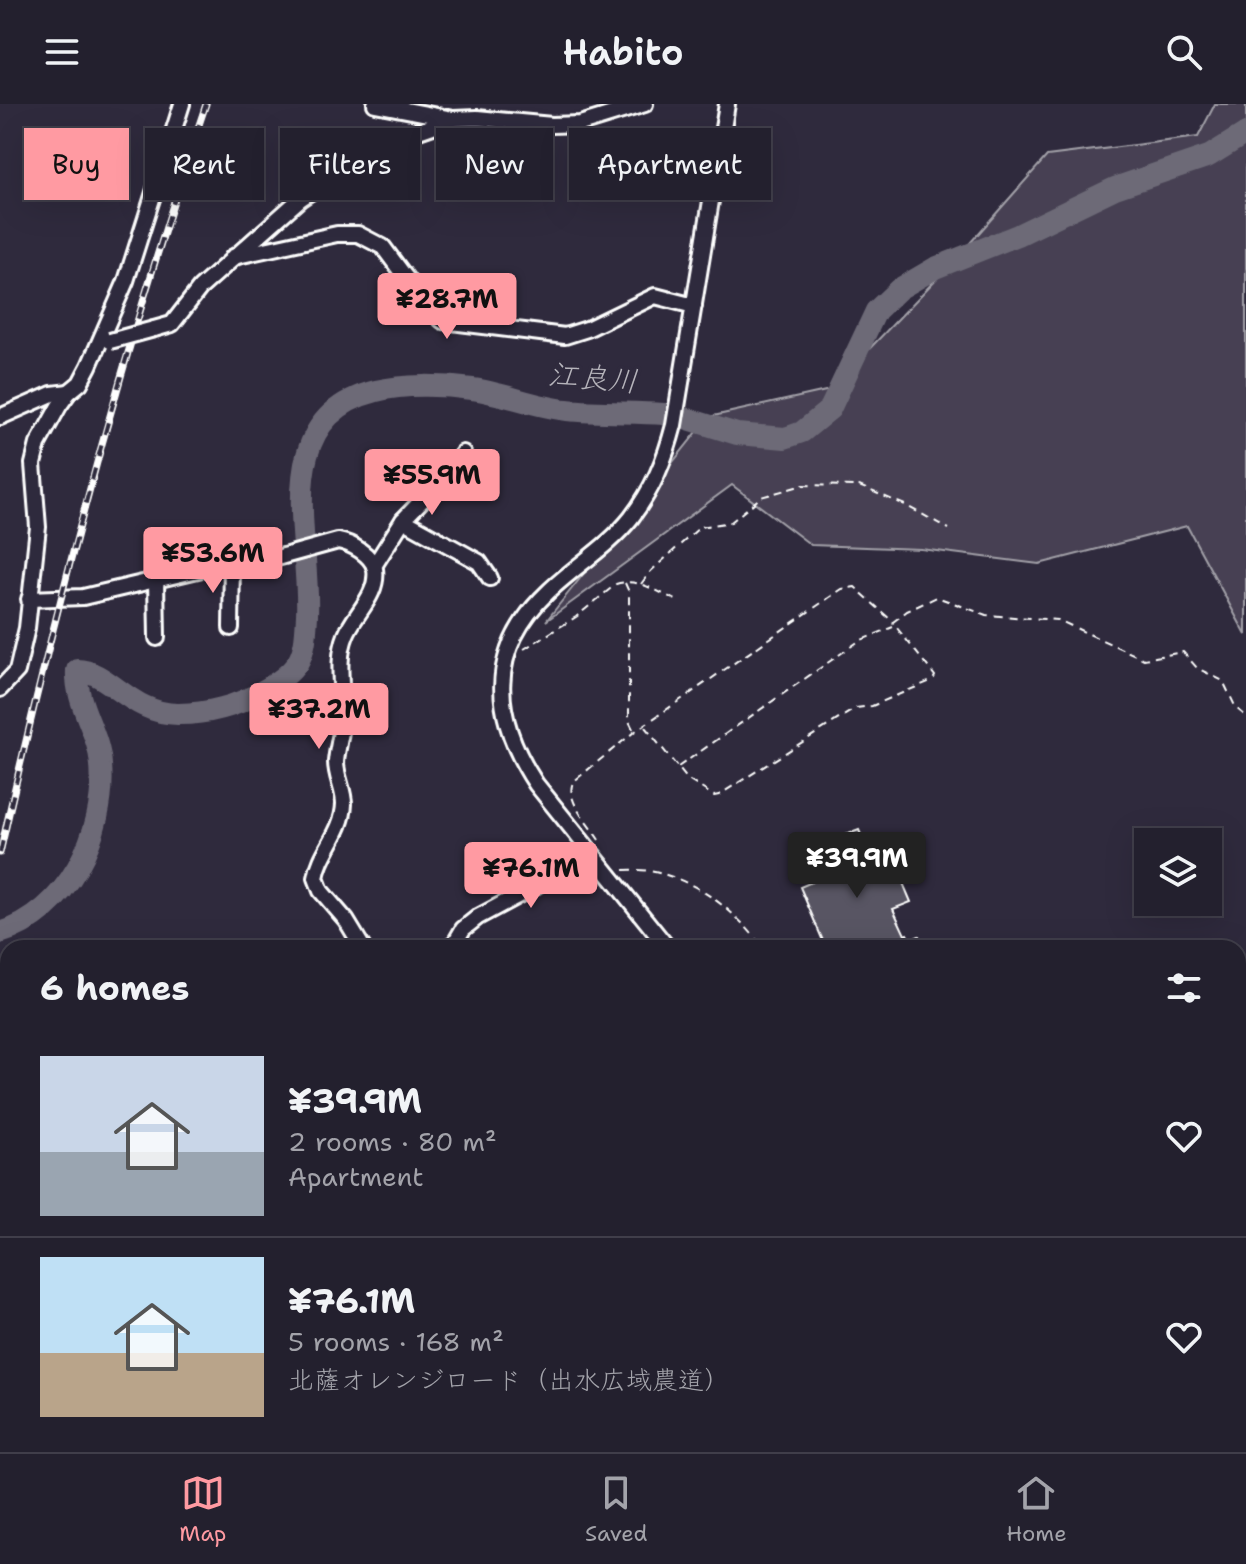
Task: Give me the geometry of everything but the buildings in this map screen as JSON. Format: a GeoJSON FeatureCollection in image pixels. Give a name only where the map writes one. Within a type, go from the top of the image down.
{"type":"FeatureCollection","features":[{"type":"Feature","properties":{"kind":"street"},"geometry":{"type":"LineString","coordinates":[[0,689],[17,671],[22,659],[38,527],[33,464],[38,444],[103,344],[182,104]]}},
{"type":"Feature","properties":{"kind":"street"},"geometry":{"type":"LineString","coordinates":[[375,104],[453,119],[580,124],[645,104]]}},
{"type":"Feature","properties":{"kind":"street"},"geometry":{"type":"LineString","coordinates":[[662,940],[608,873],[596,848],[519,758],[505,725],[503,674],[515,634],[536,604],[629,520],[660,472],[674,425],[727,104]]}},
{"type":"Feature","properties":{"kind":"street"},"geometry":{"type":"LineString","coordinates":[[103,344],[172,324],[200,288],[213,280],[233,257],[289,208],[339,173],[413,133],[453,119]]}},
{"type":"Feature","properties":{"kind":"street"},"geometry":{"type":"LineString","coordinates":[[233,257],[337,234],[358,234],[383,247],[429,309],[443,321],[565,336],[587,329],[655,296],[694,306]]}},
{"type":"Feature","properties":{"kind":"street"},"geometry":{"type":"LineString","coordinates":[[0,417],[52,394],[69,392]]}},
{"type":"Feature","properties":{"kind":"street"},"geometry":{"type":"LineString","coordinates":[[358,940],[346,920],[321,891],[316,878],[321,861],[335,838],[344,803],[336,764],[342,724],[342,649],[345,636],[372,590],[374,566],[403,520],[452,469],[463,453]]}},
{"type":"Feature","properties":{"kind":"street"},"geometry":{"type":"LineString","coordinates":[[403,520],[479,562],[490,578]]}},
{"type":"Feature","properties":{"kind":"street"},"geometry":{"type":"LineString","coordinates":[[29,599],[83,597],[232,562],[262,562],[314,546],[347,542],[374,566]]}},
{"type":"Feature","properties":{"kind":"street"},"geometry":{"type":"LineString","coordinates":[[231,628],[232,562]]}},
{"type":"Feature","properties":{"kind":"street"},"geometry":{"type":"LineString","coordinates":[[156,578],[157,638]]}},
{"type":"Feature","properties":{"kind":"street"},"geometry":{"type":"LineString","coordinates":[[457,940],[463,929],[478,917],[596,848]]}},
{"type":"Feature","properties":{"kind":"path"},"geometry":{"type":"LineString","coordinates":[[641,584],[651,571],[700,527],[731,522],[761,497],[803,485],[859,486],[905,505],[949,529]]}},
{"type":"Feature","properties":{"kind":"path"},"geometry":{"type":"LineString","coordinates":[[507,653],[531,647],[624,581],[641,584],[676,600]]}},
{"type":"Feature","properties":{"kind":"path"},"geometry":{"type":"LineString","coordinates":[[624,581],[629,592],[629,721],[634,732]]}},
{"type":"Feature","properties":{"kind":"path"},"geometry":{"type":"LineString","coordinates":[[596,848],[572,800],[570,787],[576,779],[634,732],[842,589],[855,587],[893,622],[935,676],[928,684],[872,706],[856,708],[714,796],[688,780],[645,726]]}},
{"type":"Feature","properties":{"kind":"path"},"geometry":{"type":"LineString","coordinates":[[893,622],[937,597],[986,615],[1058,620],[1144,659],[1183,652],[1197,668],[1223,681],[1236,708],[1246,716]]}},
{"type":"Feature","properties":{"kind":"path"},"geometry":{"type":"LineString","coordinates":[[677,768],[859,641],[894,627]]}},
{"type":"Feature","properties":{"kind":"path"},"geometry":{"type":"LineString","coordinates":[[608,873],[628,869],[663,872],[690,884],[748,927],[757,940]]}},
{"type":"Feature","properties":{"kind":"shaded area"},"geometry":{"type":"Polygon","coordinates":[[[1215,104],[1246,104],[1246,635],[1187,526],[1039,564],[921,549],[811,545],[732,485],[546,621],[709,417],[830,390],[963,251],[1047,156],[1198,137],[1215,104]]]}},
{"type":"Feature","properties":{"kind":"waterway","name":"江良川"},"geometry":{"type":"LineString","coordinates":[[685,418],[737,434],[785,438],[802,432],[830,409],[876,311],[899,289],[935,268],[1018,235],[1115,188],[1209,156],[1246,133]]}},
{"type":"Feature","properties":{"kind":"waterway","name":"江良川"},"geometry":{"type":"LineString","coordinates":[[0,933],[24,923],[63,889],[78,867],[97,817],[101,765],[80,695],[77,670],[100,677],[147,708],[190,714],[222,708],[252,697],[281,680],[298,662],[304,645],[307,615],[302,484],[308,453],[320,426],[342,405],[376,391],[436,386],[484,391],[567,410],[664,414]]}},
{"type":"Feature","properties":{"kind":"railway"},"geometry":{"type":"LineString","coordinates":[[0,853],[93,476],[147,289],[206,104]]}}]}
